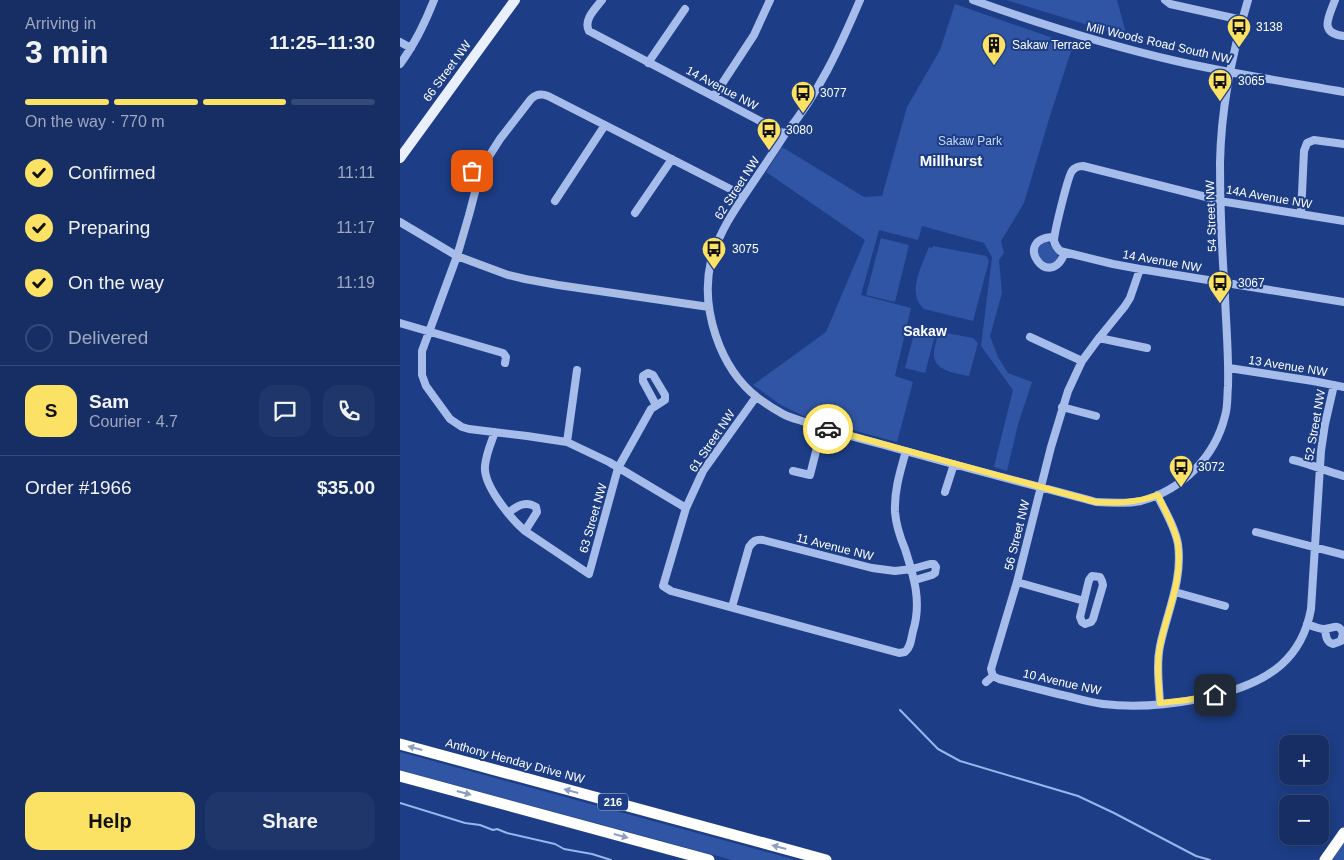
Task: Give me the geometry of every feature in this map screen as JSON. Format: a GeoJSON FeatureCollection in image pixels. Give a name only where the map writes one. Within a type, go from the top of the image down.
{"type":"FeatureCollection","features":[{"type":"Feature","properties":{"kind":"highway","name":"Anthony Henday Drive NW"},"geometry":{"type":"LineString","coordinates":[[400,744],[826,860]]}},
{"type":"Feature","properties":{"kind":"highway","name":"216"},"geometry":{"type":"LineString","coordinates":[[400,776],[709,860]]}},
{"type":"Feature","properties":{"kind":"highway"},"geometry":{"type":"LineString","coordinates":[[1325,860],[1344,833]]}},
{"type":"Feature","properties":{"kind":"main road","name":"66 Street NW"},"geometry":{"type":"LineString","coordinates":[[400,158],[515,0]]}},
{"type":"Feature","properties":{"kind":"street"},"geometry":{"type":"LineString","coordinates":[[400,64],[426,21],[434,0]]}},
{"type":"Feature","properties":{"kind":"street","name":"14 Avenue NW"},"geometry":{"type":"LineString","coordinates":[[602,0],[588,19],[587,26],[589,32],[785,134]]}},
{"type":"Feature","properties":{"kind":"street"},"geometry":{"type":"LineString","coordinates":[[714,96],[754,35],[770,0]]}},
{"type":"Feature","properties":{"kind":"street","name":"62 Street NW"},"geometry":{"type":"LineString","coordinates":[[860,0],[842,42],[824,76],[728,220],[716,246],[708,282],[709,307],[713,329],[722,353],[740,380],[756,397],[784,415],[822,428],[954,464]]}},
{"type":"Feature","properties":{"kind":"street","name":"Mill Woods Road South NW"},"geometry":{"type":"LineString","coordinates":[[973,0],[1039,24],[1163,58],[1229,72],[1344,92]]}},
{"type":"Feature","properties":{"kind":"street"},"geometry":{"type":"LineString","coordinates":[[1164,0],[1170,4],[1242,20]]}},
{"type":"Feature","properties":{"kind":"street","name":"54 Street NW"},"geometry":{"type":"LineString","coordinates":[[954,464],[1096,502],[1118,503],[1140,501],[1158,495],[1195,471],[1210,452],[1217,440],[1226,415],[1228,368],[1221,201],[1221,134],[1229,72],[1248,0]]}},
{"type":"Feature","properties":{"kind":"street"},"geometry":{"type":"LineString","coordinates":[[1335,0],[1327,24],[1328,30],[1335,35],[1344,36]]}},
{"type":"Feature","properties":{"kind":"street"},"geometry":{"type":"LineString","coordinates":[[648,62],[685,9]]}},
{"type":"Feature","properties":{"kind":"street"},"geometry":{"type":"LineString","coordinates":[[400,42],[411,48]]}},
{"type":"Feature","properties":{"kind":"street"},"geometry":{"type":"LineString","coordinates":[[686,508],[618,468],[567,442],[462,427],[450,419],[426,386],[422,375],[422,351],[457,256],[469,215],[476,172],[535,95],[548,96],[744,196]]}},
{"type":"Feature","properties":{"kind":"street"},"geometry":{"type":"LineString","coordinates":[[555,201],[605,125]]}},
{"type":"Feature","properties":{"kind":"street"},"geometry":{"type":"LineString","coordinates":[[1301,214],[1304,148],[1309,141],[1317,140],[1344,144]]}},
{"type":"Feature","properties":{"kind":"street"},"geometry":{"type":"LineString","coordinates":[[635,213],[672,159]]}},
{"type":"Feature","properties":{"kind":"street","name":"14A Avenue NW"},"geometry":{"type":"LineString","coordinates":[[1054,237],[1071,172],[1077,166],[1221,201],[1344,220]]}},
{"type":"Feature","properties":{"kind":"street"},"geometry":{"type":"LineString","coordinates":[[400,222],[457,256],[525,279],[709,307]]}},
{"type":"Feature","properties":{"kind":"street"},"geometry":{"type":"LineString","coordinates":[[1054,237],[1056,246],[1063,252],[1061,261],[1053,267],[1047,268],[1038,263],[1034,249],[1042,239],[1054,237]]}},
{"type":"Feature","properties":{"kind":"street","name":"14 Avenue NW"},"geometry":{"type":"LineString","coordinates":[[1063,252],[1140,269],[1344,302]]}},
{"type":"Feature","properties":{"kind":"street","name":"56 Street NW"},"geometry":{"type":"LineString","coordinates":[[993,676],[991,669],[1062,407],[1082,361],[1130,298],[1140,269]]}},
{"type":"Feature","properties":{"kind":"street"},"geometry":{"type":"LineString","coordinates":[[400,324],[503,352],[506,357],[505,363]]}},
{"type":"Feature","properties":{"kind":"street"},"geometry":{"type":"LineString","coordinates":[[1030,338],[1082,361]]}},
{"type":"Feature","properties":{"kind":"street"},"geometry":{"type":"LineString","coordinates":[[1098,338],[1147,348]]}},
{"type":"Feature","properties":{"kind":"street","name":"13 Avenue NW"},"geometry":{"type":"LineString","coordinates":[[1228,368],[1344,387]]}},
{"type":"Feature","properties":{"kind":"street"},"geometry":{"type":"LineString","coordinates":[[567,442],[577,370]]}},
{"type":"Feature","properties":{"kind":"street","name":"52 Street NW"},"geometry":{"type":"LineString","coordinates":[[1307,624],[1312,603],[1319,468],[1324,429],[1334,385]]}},
{"type":"Feature","properties":{"kind":"street","name":"61 Street NW"},"geometry":{"type":"LineString","coordinates":[[732,607],[671,591],[663,586],[686,508],[703,471],[756,397]]}},
{"type":"Feature","properties":{"kind":"street"},"geometry":{"type":"LineString","coordinates":[[618,468],[656,405]]}},
{"type":"Feature","properties":{"kind":"street"},"geometry":{"type":"LineString","coordinates":[[1062,407],[1096,416]]}},
{"type":"Feature","properties":{"kind":"street"},"geometry":{"type":"LineString","coordinates":[[793,471],[810,475],[822,428]]}},
{"type":"Feature","properties":{"kind":"street"},"geometry":{"type":"LineString","coordinates":[[495,432],[485,468],[488,482],[508,513],[525,531],[537,512],[536,507],[530,504],[520,504],[508,513]]}},
{"type":"Feature","properties":{"kind":"street"},"geometry":{"type":"LineString","coordinates":[[732,607],[899,653],[905,652],[909,647],[916,619],[917,602],[915,580],[897,526],[895,511],[896,489],[906,451]]}},
{"type":"Feature","properties":{"kind":"street","name":"52 Street NW"},"geometry":{"type":"LineString","coordinates":[[1293,460],[1314,465],[1324,471],[1344,476]]}},
{"type":"Feature","properties":{"kind":"street"},"geometry":{"type":"LineString","coordinates":[[945,492],[954,464]]}},
{"type":"Feature","properties":{"kind":"street","name":"63 Street NW"},"geometry":{"type":"LineString","coordinates":[[525,531],[590,574],[618,468]]}},
{"type":"Feature","properties":{"kind":"street"},"geometry":{"type":"LineString","coordinates":[[1158,495],[1175,531],[1179,557],[1175,592],[1158,653],[1160,703]]}},
{"type":"Feature","properties":{"kind":"street"},"geometry":{"type":"LineString","coordinates":[[1256,532],[1344,555]]}},
{"type":"Feature","properties":{"kind":"street","name":"11 Avenue NW"},"geometry":{"type":"LineString","coordinates":[[732,607],[749,547],[754,541],[758,540],[872,568],[895,571],[934,564],[936,567],[935,573],[915,580]]}},
{"type":"Feature","properties":{"kind":"street"},"geometry":{"type":"LineString","coordinates":[[1095,576],[1100,577],[1102,585],[1093,619],[1088,624],[1082,622],[1080,617],[1084,601],[1090,580],[1095,576]]}},
{"type":"Feature","properties":{"kind":"street","name":"56 Street NW"},"geometry":{"type":"LineString","coordinates":[[1016,582],[1084,601]]}},
{"type":"Feature","properties":{"kind":"street"},"geometry":{"type":"LineString","coordinates":[[1175,592],[1225,606]]}},
{"type":"Feature","properties":{"kind":"street"},"geometry":{"type":"LineString","coordinates":[[1307,624],[1325,629]]}},
{"type":"Feature","properties":{"kind":"street","name":"10 Avenue NW"},"geometry":{"type":"LineString","coordinates":[[993,676],[1096,703],[1128,705],[1187,700],[1215,695],[1259,679],[1275,670],[1298,646],[1307,624]]}},
{"type":"Feature","properties":{"kind":"street"},"geometry":{"type":"LineString","coordinates":[[986,682],[993,676]]}},
{"type":"Feature","properties":{"kind":"green space"},"geometry":{"type":"Polygon","coordinates":[[[1006,0],[1117,0],[1127,37],[1006,0]]]}},
{"type":"Feature","properties":{"kind":"green space","name":"Sakaw Park"},"geometry":{"type":"Polygon","coordinates":[[[955,4],[1073,45],[1024,203],[1001,241],[1004,253],[999,260],[1002,293],[990,336],[998,357],[1008,373],[1032,382],[1018,424],[1007,471],[994,467],[1013,390],[981,346],[992,257],[984,243],[922,226],[918,240],[879,230],[861,295],[911,308],[895,376],[913,382],[897,442],[808,418],[781,405],[753,385],[826,332],[865,240],[766,172],[782,147],[864,197],[882,196],[907,107],[940,50],[955,4]]]}},
{"type":"Feature","properties":{"kind":"green space"},"geometry":{"type":"Polygon","coordinates":[[[881,238],[909,245],[895,302],[866,295],[881,238]]]}},
{"type":"Feature","properties":{"kind":"green space"},"geometry":{"type":"Polygon","coordinates":[[[1043,242],[1049,243],[1057,253],[1058,259],[1051,264],[1039,258],[1037,250],[1043,242]]]}},
{"type":"Feature","properties":{"kind":"green space"},"geometry":{"type":"Polygon","coordinates":[[[933,246],[986,256],[989,261],[973,321],[924,309],[919,302],[916,295],[917,279],[929,247],[932,248],[933,246]]]}},
{"type":"Feature","properties":{"kind":"green space"},"geometry":{"type":"Polygon","coordinates":[[[916,326],[936,331],[925,373],[905,368],[916,326]]]}},
{"type":"Feature","properties":{"kind":"green space"},"geometry":{"type":"Polygon","coordinates":[[[938,332],[973,338],[978,343],[969,376],[946,370],[937,363],[934,358],[934,352],[938,332]]]}},
{"type":"Feature","properties":{"kind":"green space"},"geometry":{"type":"Polygon","coordinates":[[[400,752],[796,860],[732,860],[400,770],[400,752]]]}},
{"type":"Feature","properties":{"kind":"green space"},"geometry":{"type":"Polygon","coordinates":[[[1344,839],[1344,860],[1329,860],[1344,839]]]}},
{"type":"Feature","properties":{"kind":"waterway"},"geometry":{"type":"LineString","coordinates":[[900,710],[938,749],[960,761],[1078,796],[1196,856],[1210,860]]}},
{"type":"Feature","properties":{"kind":"waterway"},"geometry":{"type":"LineString","coordinates":[[400,803],[465,823],[480,825],[493,830],[497,829],[555,844],[564,849],[592,854],[611,860]]}},
{"type":"Feature","properties":{"kind":"way so far"},"geometry":{"type":"LineString","coordinates":[[472,171],[480,173],[457,256],[508,275],[525,279],[709,307],[713,329],[722,353],[740,380],[756,397],[784,415],[828,429]]}},
{"type":"Feature","properties":{"kind":"place","name":"3138"},"geometry":{"type":"Point","coordinates":[1239,48]}},
{"type":"Feature","properties":{"kind":"place","name":"Sakaw Terrace"},"geometry":{"type":"Point","coordinates":[994,66]}},
{"type":"Feature","properties":{"kind":"place","name":"3065"},"geometry":{"type":"Point","coordinates":[1220,102]}},
{"type":"Feature","properties":{"kind":"place","name":"3077"},"geometry":{"type":"Point","coordinates":[803,114]}},
{"type":"Feature","properties":{"kind":"place","name":"3080"},"geometry":{"type":"Point","coordinates":[769,151]}},
{"type":"Feature","properties":{"kind":"place","name":"3075"},"geometry":{"type":"Point","coordinates":[714,270]}},
{"type":"Feature","properties":{"kind":"place","name":"3067"},"geometry":{"type":"Point","coordinates":[1220,304]}},
{"type":"Feature","properties":{"kind":"place","name":"3072"},"geometry":{"type":"Point","coordinates":[1181,488]}},
{"type":"Feature","properties":{"kind":"district","name":"Millhurst"},"geometry":{"type":"Point","coordinates":[951,161]}},
{"type":"Feature","properties":{"kind":"district","name":"Sakaw"},"geometry":{"type":"Point","coordinates":[925,331]}},
{"type":"Feature","properties":{"kind":"route"},"geometry":{"type":"LineString","coordinates":[[828,429],[1096,502],[1140,501],[1158,495],[1175,531],[1179,557],[1175,592],[1158,653],[1160,703],[1215,695]]}}]}
